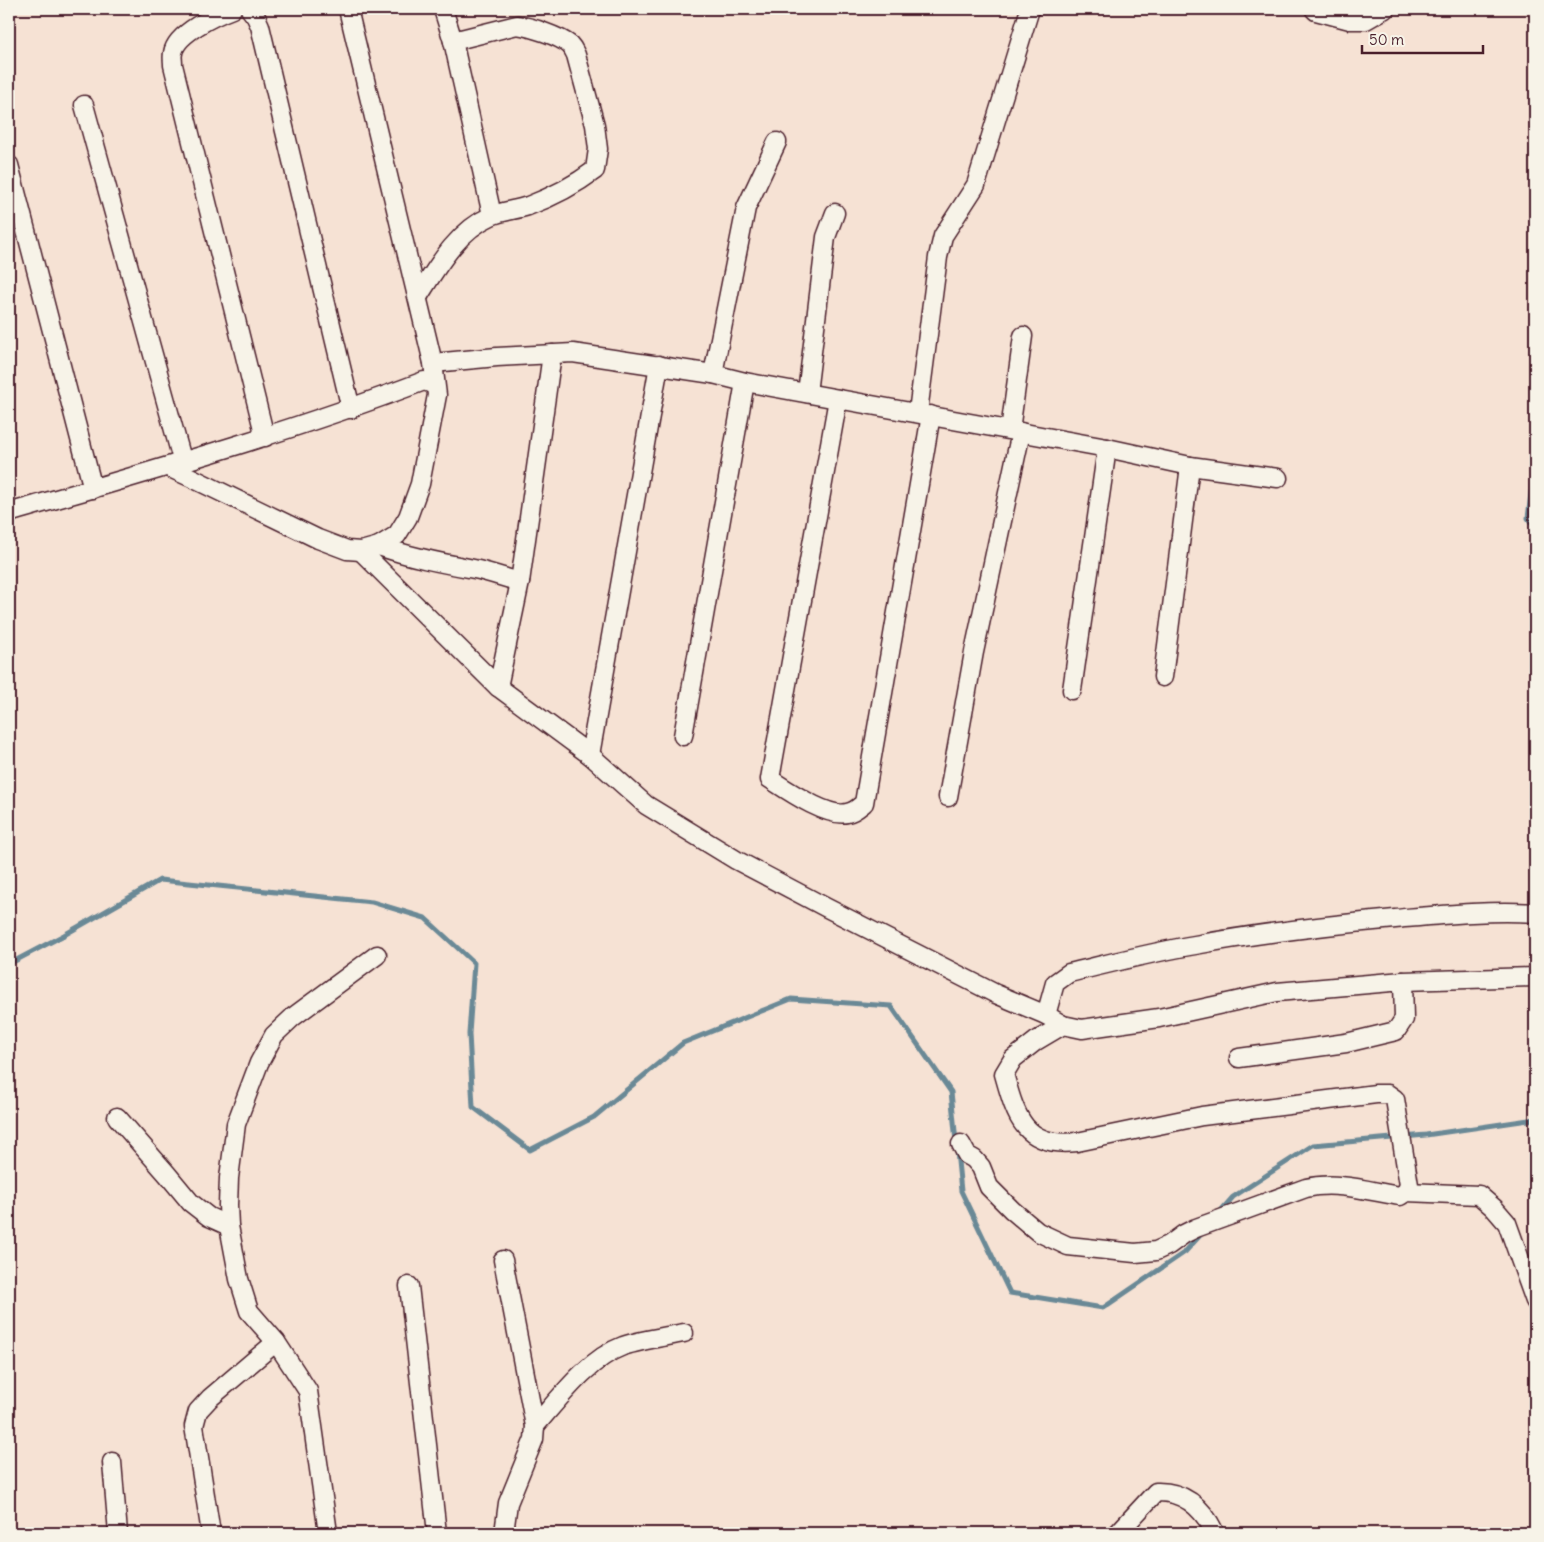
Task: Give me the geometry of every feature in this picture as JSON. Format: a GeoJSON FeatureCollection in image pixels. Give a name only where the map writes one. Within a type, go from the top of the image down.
{"type":"FeatureCollection","features":[{"type":"Feature","properties":{"kind":"street"},"geometry":{"type":"LineString","coordinates":[[232,9],[196,27],[181,38],[173,51],[173,65],[265,438]]}},
{"type":"Feature","properties":{"kind":"street"},"geometry":{"type":"LineString","coordinates":[[250,9],[260,26],[351,409]]}},
{"type":"Feature","properties":{"kind":"street"},"geometry":{"type":"LineString","coordinates":[[84,105],[175,465],[192,478],[318,539],[347,550],[361,551],[379,546],[396,535],[408,518],[417,493],[437,395],[433,363],[418,297],[348,9]]}},
{"type":"Feature","properties":{"kind":"street"},"geometry":{"type":"LineString","coordinates":[[443,9],[453,41],[492,215]]}},
{"type":"Feature","properties":{"kind":"street"},"geometry":{"type":"LineString","coordinates":[[838,399],[770,779],[799,799],[831,811],[846,814],[864,803],[925,414],[938,257],[943,236],[976,185],[1030,9]]}},
{"type":"Feature","properties":{"kind":"street"},"geometry":{"type":"LineString","coordinates":[[1314,9],[1350,20],[1366,20],[1385,9]]}},
{"type":"Feature","properties":{"kind":"street"},"geometry":{"type":"LineString","coordinates":[[418,297],[447,252],[468,230],[492,215],[528,206],[579,182],[595,170],[598,149],[595,125],[576,55],[572,47],[565,42],[517,25],[453,41]]}},
{"type":"Feature","properties":{"kind":"street"},"geometry":{"type":"LineString","coordinates":[[713,374],[746,208],[777,142]]}},
{"type":"Feature","properties":{"kind":"street"},"geometry":{"type":"LineString","coordinates":[[9,165],[93,489]]}},
{"type":"Feature","properties":{"kind":"street"},"geometry":{"type":"LineString","coordinates":[[807,393],[826,236],[835,212]]}},
{"type":"Feature","properties":{"kind":"street"},"geometry":{"type":"LineString","coordinates":[[948,797],[1015,431],[1023,336]]}},
{"type":"Feature","properties":{"kind":"street"},"geometry":{"type":"LineString","coordinates":[[433,363],[573,353],[713,374],[745,382],[1108,448],[1190,466],[1278,478]]}},
{"type":"Feature","properties":{"kind":"street"},"geometry":{"type":"LineString","coordinates":[[498,687],[520,582],[552,354]]}},
{"type":"Feature","properties":{"kind":"street"},"geometry":{"type":"LineString","coordinates":[[590,755],[659,365]]}},
{"type":"Feature","properties":{"kind":"street"},"geometry":{"type":"LineString","coordinates":[[9,513],[265,438],[351,409],[424,381],[435,384]]}},
{"type":"Feature","properties":{"kind":"street"},"geometry":{"type":"LineString","coordinates":[[683,736],[745,382]]}},
{"type":"Feature","properties":{"kind":"street"},"geometry":{"type":"LineString","coordinates":[[1072,690],[1108,448]]}},
{"type":"Feature","properties":{"kind":"street"},"geometry":{"type":"LineString","coordinates":[[1163,677],[1190,466]]}},
{"type":"Feature","properties":{"kind":"street"},"geometry":{"type":"LineString","coordinates":[[379,546],[404,555],[520,582]]}},
{"type":"Feature","properties":{"kind":"street"},"geometry":{"type":"LineString","coordinates":[[361,551],[498,687],[590,755],[646,805],[736,860],[996,994],[1046,1015],[1062,1025],[1082,1029],[1159,1018],[1277,992],[1403,981],[1535,977]]}},
{"type":"Feature","properties":{"kind":"street"},"geometry":{"type":"LineString","coordinates":[[1046,1015],[1055,983],[1069,973],[1195,945],[1281,931],[1364,922],[1439,915],[1535,913]]}},
{"type":"Feature","properties":{"kind":"street"},"geometry":{"type":"LineString","coordinates":[[328,1533],[308,1391],[276,1342],[249,1310],[239,1279],[230,1226],[228,1205],[229,1178],[236,1124],[262,1056],[274,1035],[293,1017],[377,955]]}},
{"type":"Feature","properties":{"kind":"street"},"geometry":{"type":"LineString","coordinates":[[1239,1058],[1346,1043],[1396,1032],[1404,1019],[1403,981]]}},
{"type":"Feature","properties":{"kind":"street"},"geometry":{"type":"LineString","coordinates":[[1062,1025],[1036,1041],[1013,1059],[1004,1074],[1016,1111],[1027,1130],[1043,1140],[1059,1144],[1202,1116],[1382,1093],[1395,1099],[1407,1189]]}},
{"type":"Feature","properties":{"kind":"street"},"geometry":{"type":"LineString","coordinates":[[117,1117],[191,1203],[209,1217],[230,1226]]}},
{"type":"Feature","properties":{"kind":"street"},"geometry":{"type":"LineString","coordinates":[[961,1144],[967,1155],[974,1159],[980,1167],[989,1187],[1038,1232],[1068,1246],[1135,1253],[1156,1251],[1196,1228],[1317,1185],[1333,1185],[1400,1196],[1407,1189],[1480,1195],[1507,1222],[1535,1301]]}},
{"type":"Feature","properties":{"kind":"street"},"geometry":{"type":"LineString","coordinates":[[503,1260],[535,1426],[534,1439],[508,1503],[504,1533]]}},
{"type":"Feature","properties":{"kind":"street"},"geometry":{"type":"LineString","coordinates":[[409,1286],[437,1533]]}},
{"type":"Feature","properties":{"kind":"street"},"geometry":{"type":"LineString","coordinates":[[535,1426],[577,1379],[606,1355],[623,1346],[684,1333]]}},
{"type":"Feature","properties":{"kind":"street"},"geometry":{"type":"LineString","coordinates":[[211,1533],[194,1426],[198,1411],[210,1398],[276,1342]]}},
{"type":"Feature","properties":{"kind":"street"},"geometry":{"type":"LineString","coordinates":[[112,1462],[118,1533]]}},
{"type":"Feature","properties":{"kind":"street"},"geometry":{"type":"LineString","coordinates":[[1118,1533],[1156,1492],[1170,1492],[1186,1498],[1201,1510],[1215,1533]]}},
{"type":"Feature","properties":{"kind":"waterway"},"geometry":{"type":"LineString","coordinates":[[1535,461],[1528,518],[1535,528]]}},
{"type":"Feature","properties":{"kind":"waterway"},"geometry":{"type":"LineString","coordinates":[[9,964],[160,880],[372,902],[425,918],[474,963],[469,1034],[473,1107],[530,1150],[594,1117],[683,1043],[791,999],[891,1006],[951,1092],[961,1191],[1010,1293],[1103,1308],[1185,1252],[1203,1232]]}},
{"type":"Feature","properties":{"kind":"waterway"},"geometry":{"type":"LineString","coordinates":[[1218,1214],[1233,1197],[1313,1145],[1426,1135],[1535,1119]]}}]}
